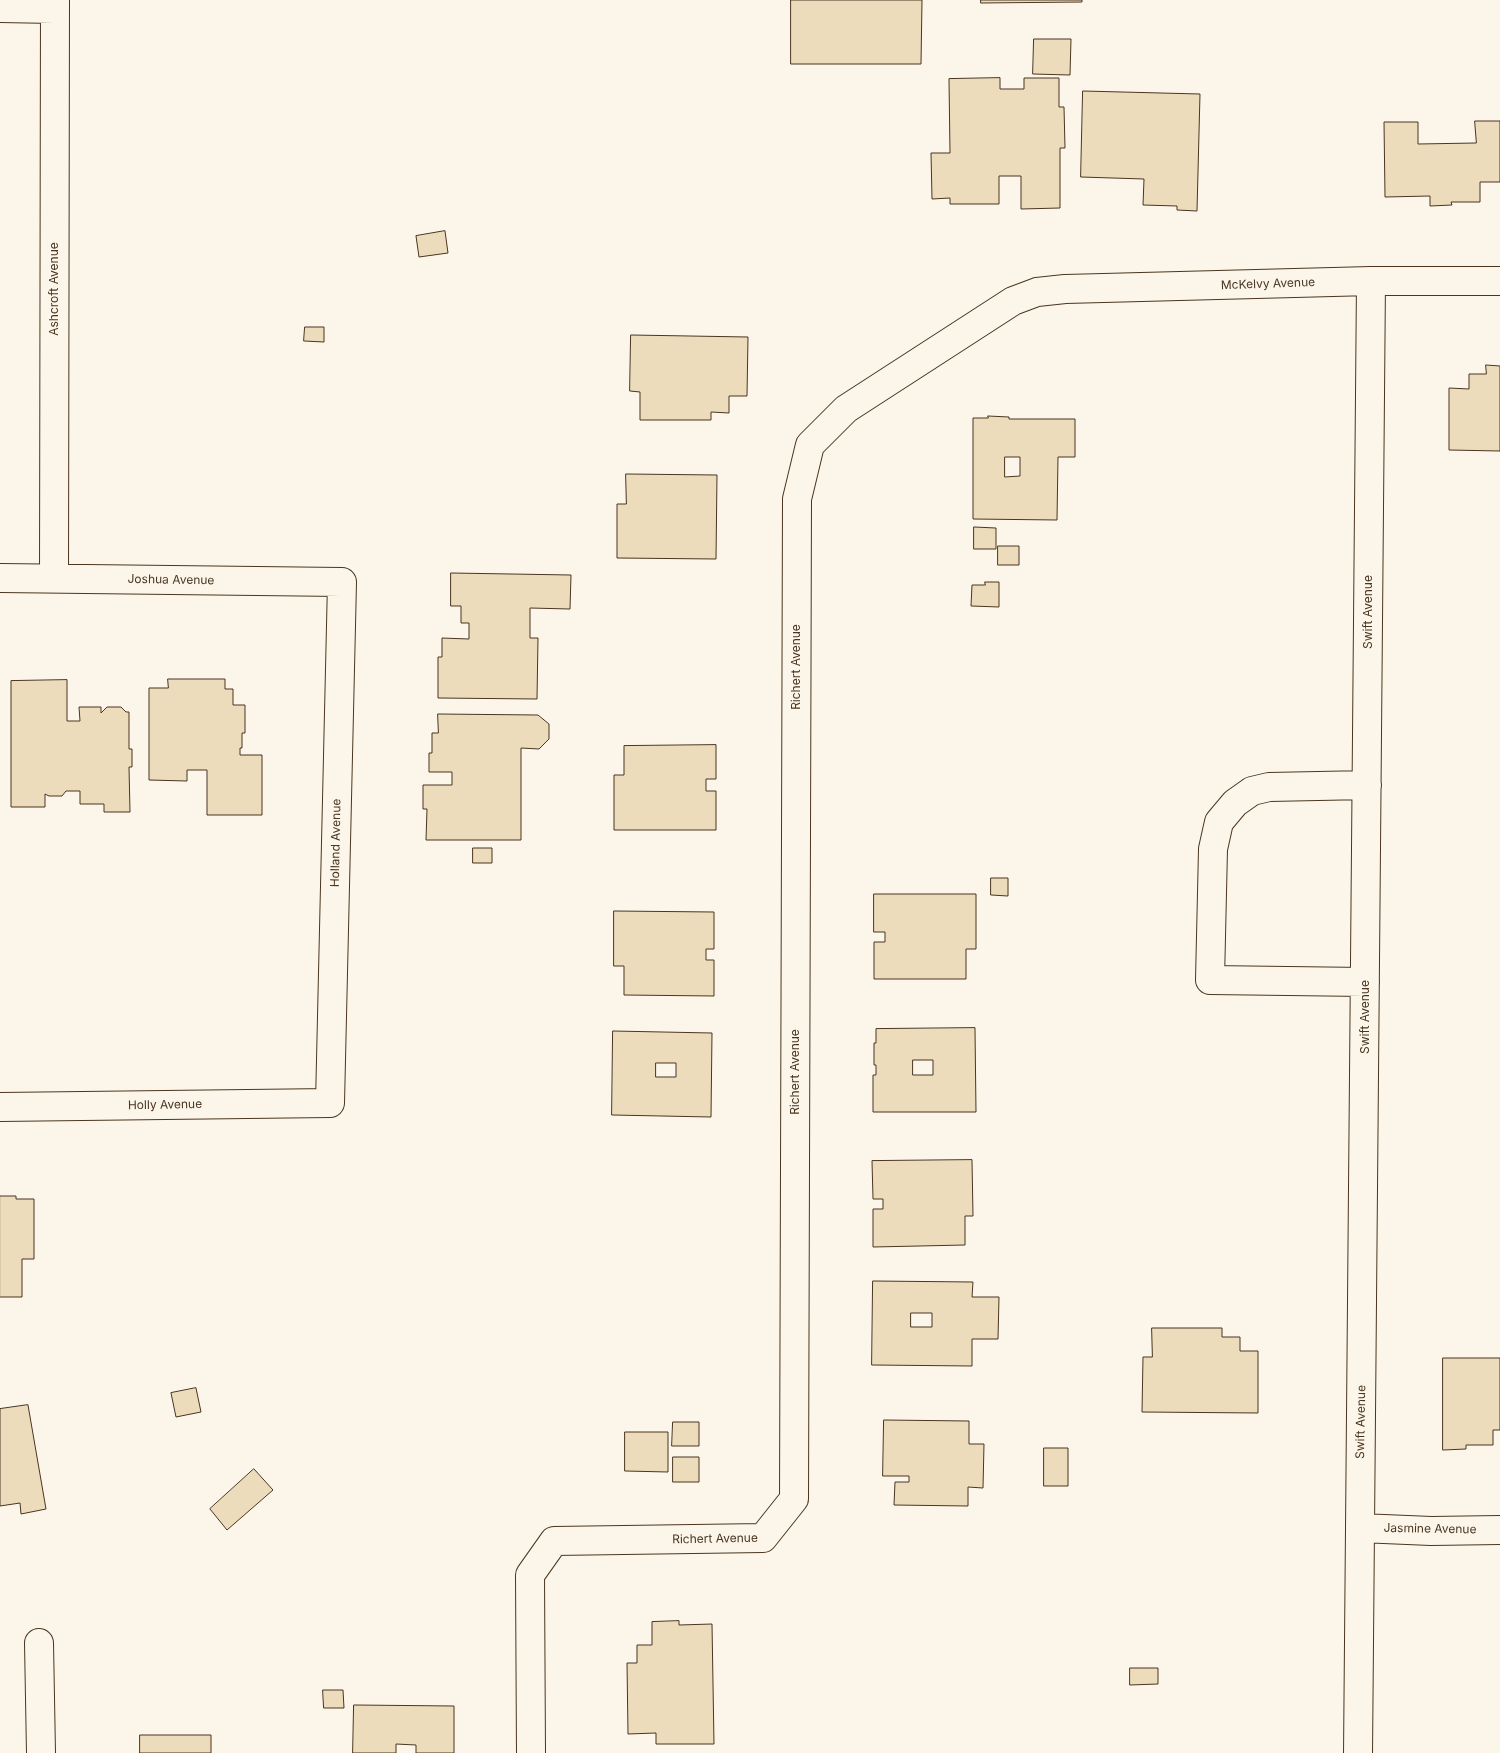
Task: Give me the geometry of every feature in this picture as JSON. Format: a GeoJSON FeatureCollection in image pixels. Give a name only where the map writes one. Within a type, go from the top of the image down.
{"type":"FeatureCollection","features":[{"type":"Feature","properties":{"kind":"street"},"geometry":{"type":"LineString","coordinates":[[0,8],[54,4]]}},
{"type":"Feature","properties":{"kind":"street","name":"Ashcroft Avenue"},"geometry":{"type":"LineString","coordinates":[[54,4],[54,578]]}},
{"type":"Feature","properties":{"kind":"street","name":"McKelvy Avenue"},"geometry":{"type":"LineString","coordinates":[[1037,292],[1065,289],[1371,281],[1500,281]]}},
{"type":"Feature","properties":{"kind":"street","name":"Swift Avenue"},"geometry":{"type":"LineString","coordinates":[[1358,1753],[1371,281]]}},
{"type":"Feature","properties":{"kind":"street","name":"Richert Avenue"},"geometry":{"type":"LineString","coordinates":[[531,1753],[530,1575],[554,1541],[763,1538],[794,1500],[797,499],[810,445],[846,409],[1013,301],[1037,292]]}},
{"type":"Feature","properties":{"kind":"street","name":"Joshua Avenue"},"geometry":{"type":"LineString","coordinates":[[0,578],[342,582]]}},
{"type":"Feature","properties":{"kind":"street","name":"Holland Avenue"},"geometry":{"type":"LineString","coordinates":[[330,1103],[342,582]]}},
{"type":"Feature","properties":{"kind":"street"},"geometry":{"type":"LineString","coordinates":[[1365,982],[1210,980],[1213,849],[1219,822],[1235,803],[1252,791],[1269,787],[1367,785]]}},
{"type":"Feature","properties":{"kind":"street","name":"Holly Avenue"},"geometry":{"type":"LineString","coordinates":[[0,1107],[330,1103]]}},
{"type":"Feature","properties":{"kind":"street","name":"Jasmine Avenue"},"geometry":{"type":"LineString","coordinates":[[1360,1528],[1432,1531],[1500,1530]]}},
{"type":"Feature","properties":{"kind":"street"},"geometry":{"type":"LineString","coordinates":[[38,1643],[41,1753]]}},
{"type":"Feature","properties":{"kind":"building"},"geometry":{"type":"Polygon","coordinates":[[[791,0],[922,0],[921,64],[791,64],[791,0]]]}},
{"type":"Feature","properties":{"kind":"building"},"geometry":{"type":"Polygon","coordinates":[[[981,0],[1082,0],[1082,2],[981,3],[981,0]]]}},
{"type":"Feature","properties":{"kind":"building"},"geometry":{"type":"Polygon","coordinates":[[[1034,39],[1071,39],[1070,75],[1033,74],[1034,39]]]}},
{"type":"Feature","properties":{"kind":"building"},"geometry":{"type":"Polygon","coordinates":[[[1000,78],[1000,89],[1024,89],[1024,78],[1059,78],[1059,107],[1064,107],[1065,148],[1060,148],[1060,208],[1021,209],[1021,176],[999,176],[999,204],[950,204],[950,198],[932,199],[931,153],[950,153],[949,79],[1000,78]]]}},
{"type":"Feature","properties":{"kind":"building"},"geometry":{"type":"Polygon","coordinates":[[[1083,91],[1200,94],[1197,211],[1177,210],[1177,206],[1143,205],[1144,179],[1081,177],[1083,91]]]}},
{"type":"Feature","properties":{"kind":"building"},"geometry":{"type":"Polygon","coordinates":[[[1475,121],[1500,121],[1500,182],[1480,182],[1480,202],[1451,202],[1452,205],[1430,206],[1430,196],[1385,197],[1384,122],[1418,122],[1418,144],[1476,143],[1475,121]]]}},
{"type":"Feature","properties":{"kind":"building"},"geometry":{"type":"Polygon","coordinates":[[[445,231],[448,253],[419,257],[416,236],[445,231]]]}},
{"type":"Feature","properties":{"kind":"building"},"geometry":{"type":"Polygon","coordinates":[[[305,327],[324,327],[324,342],[304,341],[305,327]]]}},
{"type":"Feature","properties":{"kind":"building"},"geometry":{"type":"Polygon","coordinates":[[[631,335],[748,337],[747,396],[729,396],[729,413],[711,412],[711,420],[640,420],[640,392],[630,391],[631,335]]]}},
{"type":"Feature","properties":{"kind":"building"},"geometry":{"type":"Polygon","coordinates":[[[1486,365],[1500,366],[1500,451],[1449,450],[1449,388],[1469,389],[1469,374],[1486,374],[1486,365]]]}},
{"type":"Feature","properties":{"kind":"building"},"geometry":{"type":"Polygon","coordinates":[[[988,416],[1009,417],[1009,419],[1075,419],[1075,457],[1058,457],[1057,520],[973,519],[973,418],[988,418],[988,416]],[[1005,457],[1005,477],[1020,476],[1020,457],[1005,457]]]}},
{"type":"Feature","properties":{"kind":"building"},"geometry":{"type":"Polygon","coordinates":[[[626,474],[717,475],[716,559],[617,558],[617,504],[626,504],[626,474]]]}},
{"type":"Feature","properties":{"kind":"building"},"geometry":{"type":"Polygon","coordinates":[[[974,527],[996,528],[996,549],[974,549],[974,527]]]}},
{"type":"Feature","properties":{"kind":"building"},"geometry":{"type":"Polygon","coordinates":[[[998,546],[1019,546],[1019,565],[998,565],[998,546]]]}},
{"type":"Feature","properties":{"kind":"building"},"geometry":{"type":"Polygon","coordinates":[[[451,573],[571,575],[570,609],[530,608],[530,638],[538,638],[537,699],[438,698],[438,657],[442,657],[442,638],[469,639],[469,623],[461,623],[461,606],[451,606],[451,573]]]}},
{"type":"Feature","properties":{"kind":"building"},"geometry":{"type":"Polygon","coordinates":[[[985,582],[999,582],[999,607],[971,606],[972,585],[985,585],[985,582]]]}},
{"type":"Feature","properties":{"kind":"building"},"geometry":{"type":"Polygon","coordinates":[[[168,679],[225,679],[225,689],[233,689],[233,705],[245,705],[245,733],[242,733],[240,755],[262,755],[262,815],[207,815],[207,770],[187,770],[187,781],[149,780],[149,688],[168,688],[168,679]]]}},
{"type":"Feature","properties":{"kind":"building"},"geometry":{"type":"Polygon","coordinates":[[[67,680],[67,721],[80,721],[79,707],[101,707],[101,713],[107,707],[121,707],[126,712],[129,712],[129,749],[132,749],[132,767],[129,767],[130,812],[104,812],[104,804],[80,804],[80,791],[66,791],[62,796],[49,796],[45,794],[45,807],[11,807],[11,681],[67,680]]]}},
{"type":"Feature","properties":{"kind":"building"},"geometry":{"type":"Polygon","coordinates":[[[438,714],[538,715],[549,724],[549,739],[539,749],[521,748],[521,840],[426,840],[427,809],[423,809],[423,785],[452,785],[452,772],[429,772],[429,753],[432,753],[432,733],[438,733],[438,714]]]}},
{"type":"Feature","properties":{"kind":"building"},"geometry":{"type":"Polygon","coordinates":[[[716,745],[716,779],[706,779],[706,791],[716,791],[716,830],[614,830],[614,775],[624,775],[624,746],[716,745]]]}},
{"type":"Feature","properties":{"kind":"building"},"geometry":{"type":"Polygon","coordinates":[[[473,848],[492,848],[492,863],[473,863],[473,848]]]}},
{"type":"Feature","properties":{"kind":"building"},"geometry":{"type":"Polygon","coordinates":[[[991,878],[1008,878],[1008,896],[991,895],[991,878]]]}},
{"type":"Feature","properties":{"kind":"building"},"geometry":{"type":"Polygon","coordinates":[[[874,894],[976,894],[976,949],[966,949],[966,979],[874,979],[874,942],[885,942],[885,932],[874,932],[874,894]]]}},
{"type":"Feature","properties":{"kind":"building"},"geometry":{"type":"Polygon","coordinates":[[[614,911],[714,912],[714,949],[706,949],[706,960],[714,960],[714,996],[624,995],[624,966],[614,966],[614,911]]]}},
{"type":"Feature","properties":{"kind":"building"},"geometry":{"type":"Polygon","coordinates":[[[975,1028],[976,1112],[873,1112],[873,1075],[876,1075],[874,1043],[876,1043],[876,1029],[975,1028]],[[913,1060],[913,1075],[933,1075],[933,1060],[913,1060]]]}},
{"type":"Feature","properties":{"kind":"building"},"geometry":{"type":"Polygon","coordinates":[[[613,1031],[712,1033],[711,1117],[612,1115],[613,1031]],[[656,1063],[656,1077],[676,1077],[676,1063],[656,1063]]]}},
{"type":"Feature","properties":{"kind":"building"},"geometry":{"type":"Polygon","coordinates":[[[972,1160],[973,1216],[965,1216],[965,1245],[873,1247],[873,1209],[883,1209],[883,1199],[873,1199],[872,1161],[972,1160]]]}},
{"type":"Feature","properties":{"kind":"building"},"geometry":{"type":"Polygon","coordinates":[[[0,1196],[16,1196],[16,1199],[34,1199],[34,1259],[22,1259],[22,1297],[0,1297],[0,1196]]]}},
{"type":"Feature","properties":{"kind":"building"},"geometry":{"type":"Polygon","coordinates":[[[873,1281],[973,1282],[972,1297],[999,1297],[998,1339],[972,1339],[972,1366],[872,1365],[873,1281]],[[911,1313],[911,1327],[932,1327],[932,1313],[911,1313]]]}},
{"type":"Feature","properties":{"kind":"building"},"geometry":{"type":"Polygon","coordinates":[[[1152,1328],[1222,1328],[1222,1337],[1240,1337],[1240,1351],[1258,1351],[1258,1413],[1142,1412],[1143,1357],[1152,1357],[1152,1328]]]}},
{"type":"Feature","properties":{"kind":"building"},"geometry":{"type":"Polygon","coordinates":[[[1443,1358],[1500,1358],[1500,1430],[1493,1430],[1493,1445],[1466,1445],[1466,1449],[1443,1450],[1443,1358]]]}},
{"type":"Feature","properties":{"kind":"building"},"geometry":{"type":"Polygon","coordinates":[[[196,1388],[201,1412],[176,1417],[171,1393],[196,1388]]]}},
{"type":"Feature","properties":{"kind":"building"},"geometry":{"type":"Polygon","coordinates":[[[28,1405],[46,1509],[21,1514],[20,1503],[0,1506],[0,1409],[28,1405]]]}},
{"type":"Feature","properties":{"kind":"building"},"geometry":{"type":"Polygon","coordinates":[[[884,1420],[969,1421],[969,1444],[984,1444],[983,1488],[968,1487],[968,1506],[894,1505],[895,1482],[909,1482],[909,1476],[883,1476],[884,1420]]]}},
{"type":"Feature","properties":{"kind":"building"},"geometry":{"type":"Polygon","coordinates":[[[673,1422],[699,1422],[699,1446],[672,1446],[673,1422]]]}},
{"type":"Feature","properties":{"kind":"building"},"geometry":{"type":"Polygon","coordinates":[[[625,1432],[668,1432],[668,1472],[625,1471],[625,1432]]]}},
{"type":"Feature","properties":{"kind":"building"},"geometry":{"type":"Polygon","coordinates":[[[1044,1448],[1068,1448],[1068,1486],[1044,1486],[1044,1448]]]}},
{"type":"Feature","properties":{"kind":"building"},"geometry":{"type":"Polygon","coordinates":[[[673,1457],[699,1457],[699,1482],[673,1482],[673,1457]]]}},
{"type":"Feature","properties":{"kind":"building"},"geometry":{"type":"Polygon","coordinates":[[[254,1469],[273,1490],[227,1530],[210,1509],[254,1469]]]}},
{"type":"Feature","properties":{"kind":"building"},"geometry":{"type":"Polygon","coordinates":[[[679,1621],[679,1625],[712,1624],[714,1744],[656,1744],[656,1733],[628,1734],[627,1663],[637,1663],[637,1645],[652,1645],[652,1622],[679,1621]]]}},
{"type":"Feature","properties":{"kind":"building"},"geometry":{"type":"Polygon","coordinates":[[[1130,1668],[1158,1668],[1158,1684],[1130,1685],[1130,1668]]]}},
{"type":"Feature","properties":{"kind":"building"},"geometry":{"type":"Polygon","coordinates":[[[323,1690],[343,1690],[344,1708],[324,1708],[323,1690]]]}},
{"type":"Feature","properties":{"kind":"building"},"geometry":{"type":"Polygon","coordinates":[[[354,1705],[454,1706],[454,1753],[416,1753],[416,1745],[396,1744],[396,1753],[353,1753],[354,1705]]]}},
{"type":"Feature","properties":{"kind":"building"},"geometry":{"type":"Polygon","coordinates":[[[140,1735],[211,1735],[211,1753],[140,1753],[140,1735]]]}}]}
